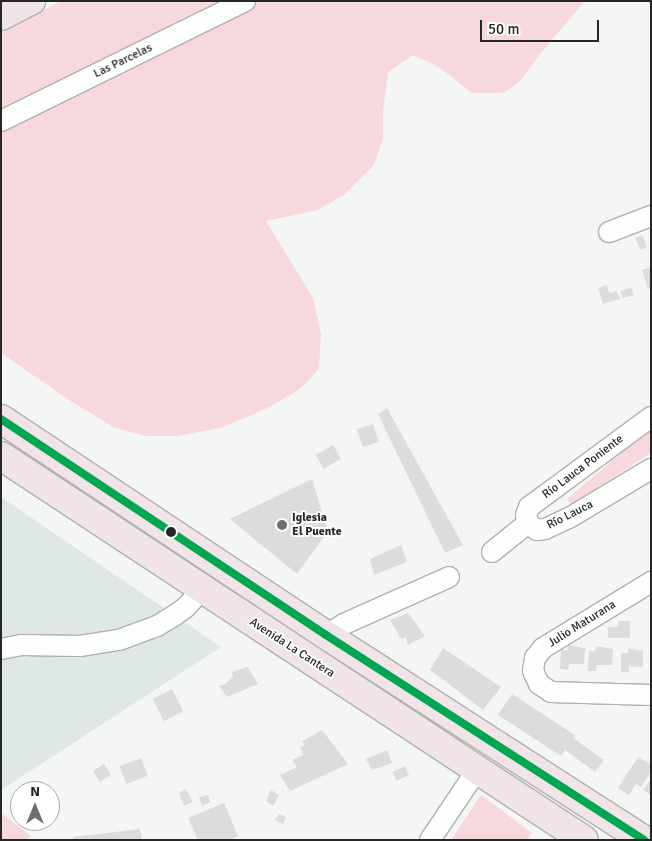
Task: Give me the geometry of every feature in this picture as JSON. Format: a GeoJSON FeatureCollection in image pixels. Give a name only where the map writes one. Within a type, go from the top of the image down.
{"type":"FeatureCollection","features":[{"type":"Feature","properties":{"kind":"highway"},"geometry":{"type":"LineString","coordinates":[[1,16],[31,1]]}},
{"type":"Feature","properties":{"kind":"highway"},"geometry":{"type":"LineString","coordinates":[[1,419],[326,635],[644,840]]}},
{"type":"Feature","properties":{"kind":"highway","name":"Avenida La Cantera"},"geometry":{"type":"LineString","coordinates":[[1,456],[574,833],[596,840]]}},
{"type":"Feature","properties":{"kind":"street","name":"Las Parcelas"},"geometry":{"type":"LineString","coordinates":[[1,121],[245,1]]}},
{"type":"Feature","properties":{"kind":"street"},"geometry":{"type":"LineString","coordinates":[[610,232],[651,216]]}},
{"type":"Feature","properties":{"kind":"street","name":"Río Lauca Poniente"},"geometry":{"type":"LineString","coordinates":[[528,523],[526,515],[528,507],[651,417]]}},
{"type":"Feature","properties":{"kind":"street","name":"Río Lauca"},"geometry":{"type":"LineString","coordinates":[[492,552],[528,523],[537,530],[545,529],[569,518],[651,469]]}},
{"type":"Feature","properties":{"kind":"street"},"geometry":{"type":"LineString","coordinates":[[326,635],[344,624],[449,577]]}},
{"type":"Feature","properties":{"kind":"street","name":"Julio Maturana"},"geometry":{"type":"LineString","coordinates":[[651,582],[543,648],[535,658],[533,671],[539,684],[551,692],[651,695]]}},
{"type":"Feature","properties":{"kind":"street"},"geometry":{"type":"LineString","coordinates":[[1,649],[28,645],[80,646],[119,640],[151,628],[175,615],[186,608],[204,589]]}},
{"type":"Feature","properties":{"kind":"street"},"geometry":{"type":"LineString","coordinates":[[430,840],[477,770]]}},
{"type":"Feature","properties":{"kind":"shaded area"},"geometry":{"type":"Polygon","coordinates":[[[61,1],[585,1],[521,80],[503,93],[472,93],[439,67],[413,55],[388,72],[383,111],[383,138],[374,165],[345,194],[318,210],[266,221],[313,298],[321,334],[319,369],[301,388],[270,407],[220,428],[178,436],[146,436],[115,428],[72,402],[1,353],[1,32],[61,1]]]}},
{"type":"Feature","properties":{"kind":"shaded area"},"geometry":{"type":"Polygon","coordinates":[[[651,428],[651,453],[571,505],[567,499],[651,428]]]}},
{"type":"Feature","properties":{"kind":"shaded area"},"geometry":{"type":"Polygon","coordinates":[[[1,497],[221,647],[15,781],[10,781],[10,784],[1,790],[1,497]]]}},
{"type":"Feature","properties":{"kind":"shaded area"},"geometry":{"type":"Polygon","coordinates":[[[481,795],[532,833],[527,840],[451,840],[481,795]]]}},
{"type":"Feature","properties":{"kind":"shaded area"},"geometry":{"type":"Polygon","coordinates":[[[1,813],[10,820],[10,831],[24,831],[31,836],[26,840],[1,840],[1,813]]]}},
{"type":"Feature","properties":{"kind":"building"},"geometry":{"type":"Polygon","coordinates":[[[642,235],[647,247],[641,250],[635,238],[642,235]]]}},
{"type":"Feature","properties":{"kind":"building"},"geometry":{"type":"Polygon","coordinates":[[[651,267],[651,288],[648,289],[642,270],[651,267]]]}},
{"type":"Feature","properties":{"kind":"building"},"geometry":{"type":"Polygon","coordinates":[[[607,285],[609,293],[617,291],[620,299],[603,304],[598,288],[607,285]]]}},
{"type":"Feature","properties":{"kind":"building"},"geometry":{"type":"Polygon","coordinates":[[[631,288],[634,295],[623,298],[620,291],[631,288]]]}},
{"type":"Feature","properties":{"kind":"building"},"geometry":{"type":"Polygon","coordinates":[[[387,408],[463,545],[445,553],[378,414],[387,408]]]}},
{"type":"Feature","properties":{"kind":"building"},"geometry":{"type":"Polygon","coordinates":[[[373,424],[379,442],[363,447],[357,429],[373,424]]]}},
{"type":"Feature","properties":{"kind":"building"},"geometry":{"type":"Polygon","coordinates":[[[333,445],[341,459],[324,469],[316,455],[333,445]]]}},
{"type":"Feature","properties":{"kind":"building","name":"Iglesia El Puente"},"geometry":{"type":"Polygon","coordinates":[[[312,479],[328,531],[297,574],[230,519],[312,479]]]}},
{"type":"Feature","properties":{"kind":"building"},"geometry":{"type":"Polygon","coordinates":[[[401,545],[407,562],[374,575],[370,559],[401,545]]]}},
{"type":"Feature","properties":{"kind":"building"},"geometry":{"type":"Polygon","coordinates":[[[408,613],[425,636],[408,645],[406,638],[401,639],[390,620],[408,613]]]}},
{"type":"Feature","properties":{"kind":"building"},"geometry":{"type":"Polygon","coordinates":[[[618,621],[630,621],[630,638],[608,638],[608,627],[618,627],[618,621]]]}},
{"type":"Feature","properties":{"kind":"building"},"geometry":{"type":"Polygon","coordinates":[[[568,645],[585,648],[584,664],[569,664],[568,670],[560,669],[561,650],[568,650],[568,645]]]}},
{"type":"Feature","properties":{"kind":"building"},"geometry":{"type":"Polygon","coordinates":[[[596,646],[613,649],[612,665],[597,665],[596,671],[588,671],[589,651],[595,651],[596,646]]]}},
{"type":"Feature","properties":{"kind":"building"},"geometry":{"type":"Polygon","coordinates":[[[443,648],[501,687],[483,710],[430,670],[443,648]]]}},
{"type":"Feature","properties":{"kind":"building"},"geometry":{"type":"Polygon","coordinates":[[[628,648],[643,651],[643,667],[629,666],[629,672],[621,672],[621,653],[628,653],[628,648]]]}},
{"type":"Feature","properties":{"kind":"building"},"geometry":{"type":"Polygon","coordinates":[[[248,667],[258,684],[227,697],[219,686],[225,684],[233,676],[232,672],[248,667]]]}},
{"type":"Feature","properties":{"kind":"building"},"geometry":{"type":"Polygon","coordinates":[[[172,689],[183,711],[164,721],[152,699],[172,689]]]}},
{"type":"Feature","properties":{"kind":"building"},"geometry":{"type":"Polygon","coordinates":[[[512,694],[575,735],[573,738],[604,760],[595,772],[565,750],[561,756],[498,715],[512,694]]]}},
{"type":"Feature","properties":{"kind":"building"},"geometry":{"type":"Polygon","coordinates":[[[322,730],[348,764],[290,791],[280,775],[297,767],[292,760],[303,755],[300,747],[305,745],[302,741],[322,730]]]}},
{"type":"Feature","properties":{"kind":"building"},"geometry":{"type":"Polygon","coordinates":[[[387,750],[392,763],[372,770],[366,759],[387,750]]]}},
{"type":"Feature","properties":{"kind":"building"},"geometry":{"type":"Polygon","coordinates":[[[638,757],[651,765],[651,772],[641,787],[636,784],[629,795],[618,788],[638,757]]]}},
{"type":"Feature","properties":{"kind":"building"},"geometry":{"type":"Polygon","coordinates":[[[141,758],[148,776],[126,784],[120,766],[141,758]]]}},
{"type":"Feature","properties":{"kind":"building"},"geometry":{"type":"Polygon","coordinates":[[[104,764],[111,775],[100,782],[93,771],[104,764]]]}},
{"type":"Feature","properties":{"kind":"building"},"geometry":{"type":"Polygon","coordinates":[[[405,766],[409,775],[396,781],[392,772],[405,766]]]}},
{"type":"Feature","properties":{"kind":"building"},"geometry":{"type":"Polygon","coordinates":[[[651,779],[651,795],[643,790],[651,779]]]}},
{"type":"Feature","properties":{"kind":"building"},"geometry":{"type":"Polygon","coordinates":[[[186,789],[193,802],[184,806],[179,793],[186,789]]]}},
{"type":"Feature","properties":{"kind":"building"},"geometry":{"type":"Polygon","coordinates":[[[271,790],[279,795],[273,806],[266,801],[271,790]]]}},
{"type":"Feature","properties":{"kind":"building"},"geometry":{"type":"Polygon","coordinates":[[[208,795],[210,802],[202,806],[199,797],[208,795]]]}},
{"type":"Feature","properties":{"kind":"building"},"geometry":{"type":"Polygon","coordinates":[[[224,803],[238,836],[230,840],[198,840],[188,818],[224,803]]]}},
{"type":"Feature","properties":{"kind":"building"},"geometry":{"type":"Polygon","coordinates":[[[279,814],[286,817],[283,824],[275,820],[279,814]]]}},
{"type":"Feature","properties":{"kind":"building"},"geometry":{"type":"Polygon","coordinates":[[[140,829],[142,840],[73,840],[73,837],[140,829]]]}},
{"type":"Feature","properties":{"kind":"transit line"},"geometry":{"type":"LineString","coordinates":[[1,419],[326,635],[644,840]]}},
{"type":"Feature","properties":{"kind":"place","name":"Iglesia El Puente"},"geometry":{"type":"Point","coordinates":[282,525]}}]}
